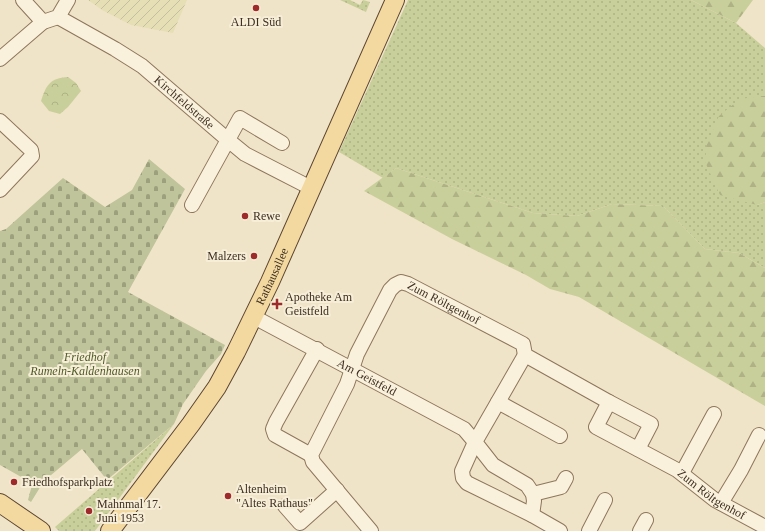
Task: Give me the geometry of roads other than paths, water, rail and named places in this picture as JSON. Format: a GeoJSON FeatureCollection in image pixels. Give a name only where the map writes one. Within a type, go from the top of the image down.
{"type":"FeatureCollection","features":[{"type":"Feature","properties":{"kind":"main road","name":"Rathausallee"},"geometry":{"type":"LineString","coordinates":[[110,531],[217,387],[254,316],[395,0]]}},
{"type":"Feature","properties":{"kind":"main road"},"geometry":{"type":"LineString","coordinates":[[0,503],[41,531]]}},
{"type":"Feature","properties":{"kind":"street"},"geometry":{"type":"LineString","coordinates":[[23,0],[43,22]]}},
{"type":"Feature","properties":{"kind":"street"},"geometry":{"type":"LineString","coordinates":[[0,59],[43,22],[58,17],[68,0]]}},
{"type":"Feature","properties":{"kind":"street","name":"Kirchfeldstraße"},"geometry":{"type":"LineString","coordinates":[[58,17],[142,66],[246,154],[312,188]]}},
{"type":"Feature","properties":{"kind":"street"},"geometry":{"type":"LineString","coordinates":[[192,205],[240,118],[282,143]]}},
{"type":"Feature","properties":{"kind":"street"},"geometry":{"type":"LineString","coordinates":[[0,121],[31,150],[32,156],[0,190]]}},
{"type":"Feature","properties":{"kind":"street","name":"Zum Röltgenhof"},"geometry":{"type":"LineString","coordinates":[[352,368],[390,290],[401,282],[408,284],[523,344],[525,354],[651,424],[638,449]]}},
{"type":"Feature","properties":{"kind":"street","name":"Am Geistfeld"},"geometry":{"type":"LineString","coordinates":[[254,316],[464,429],[494,465],[527,485],[533,494]]}},
{"type":"Feature","properties":{"kind":"street"},"geometry":{"type":"LineString","coordinates":[[311,455],[275,435],[273,429],[317,349]]}},
{"type":"Feature","properties":{"kind":"street"},"geometry":{"type":"LineString","coordinates":[[525,354],[475,442],[462,471],[463,478],[467,483],[532,515],[560,531]]}},
{"type":"Feature","properties":{"kind":"street"},"geometry":{"type":"LineString","coordinates":[[352,368],[347,384],[311,455],[312,462],[371,531]]}},
{"type":"Feature","properties":{"kind":"street"},"geometry":{"type":"LineString","coordinates":[[498,402],[560,436]]}},
{"type":"Feature","properties":{"kind":"street","name":"Zum Röltgenhof"},"geometry":{"type":"LineString","coordinates":[[609,402],[596,427],[682,473],[721,503],[765,527]]}},
{"type":"Feature","properties":{"kind":"street"},"geometry":{"type":"LineString","coordinates":[[682,473],[714,414]]}},
{"type":"Feature","properties":{"kind":"street"},"geometry":{"type":"LineString","coordinates":[[721,503],[741,470],[759,435]]}},
{"type":"Feature","properties":{"kind":"street"},"geometry":{"type":"LineString","coordinates":[[532,515],[534,501],[533,494],[561,487],[566,478]]}},
{"type":"Feature","properties":{"kind":"street"},"geometry":{"type":"LineString","coordinates":[[285,506],[303,527],[337,490]]}},
{"type":"Feature","properties":{"kind":"street"},"geometry":{"type":"LineString","coordinates":[[589,531],[605,500]]}},
{"type":"Feature","properties":{"kind":"place","name":"ALDI Süd"},"geometry":{"type":"Point","coordinates":[256,8]}},
{"type":"Feature","properties":{"kind":"place","name":"Rewe"},"geometry":{"type":"Point","coordinates":[245,216]}},
{"type":"Feature","properties":{"kind":"place","name":"Malzers"},"geometry":{"type":"Point","coordinates":[254,256]}},
{"type":"Feature","properties":{"kind":"place","name":"Apotheke Am Geistfeld"},"geometry":{"type":"Point","coordinates":[277,304]}},
{"type":"Feature","properties":{"kind":"place","name":"Friedhofsparkplatz"},"geometry":{"type":"Point","coordinates":[14,482]}},
{"type":"Feature","properties":{"kind":"place","name":"Altenheim \"Altes Rathaus\""},"geometry":{"type":"Point","coordinates":[228,496]}},
{"type":"Feature","properties":{"kind":"place","name":"Mahnmal 17. Juni 1953"},"geometry":{"type":"Point","coordinates":[89,511]}},
{"type":"Feature","properties":{"kind":"park label","name":"Friedhof Rumeln-Kaldenhausen"},"geometry":{"type":"Point","coordinates":[85,364]}}]}
